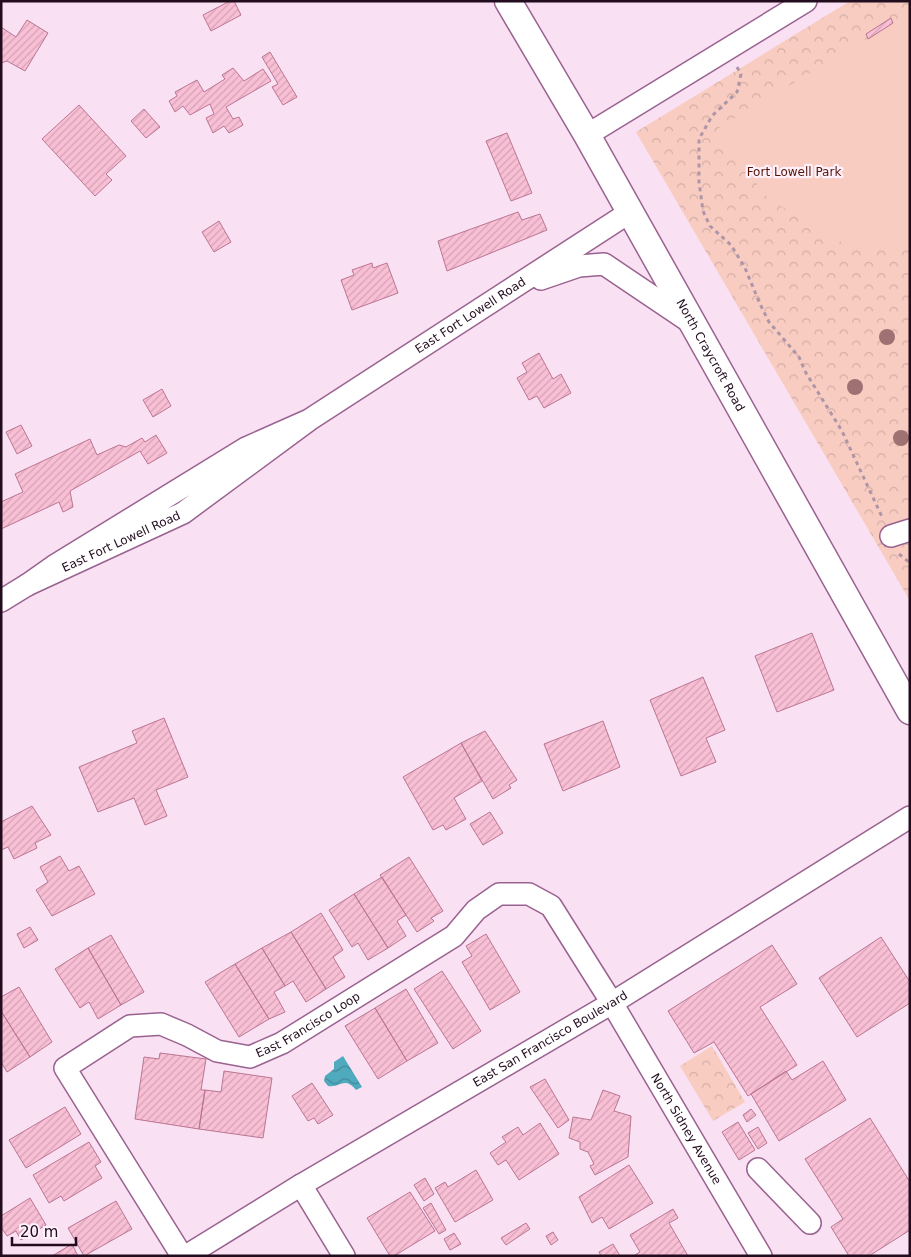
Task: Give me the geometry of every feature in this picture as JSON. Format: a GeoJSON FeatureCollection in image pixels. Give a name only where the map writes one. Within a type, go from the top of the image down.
{"type":"FeatureCollection","features":[{"type":"Feature","properties":{"kind":"main road","name":"North Craycroft Road"},"geometry":{"type":"LineString","coordinates":[[508,1],[695,325],[910,711]]}},
{"type":"Feature","properties":{"kind":"street"},"geometry":{"type":"LineString","coordinates":[[587,135],[806,1]]}},
{"type":"Feature","properties":{"kind":"street","name":"East Fort Lowell Road"},"geometry":{"type":"LineString","coordinates":[[1,601],[54,566],[246,448],[309,420],[630,212]]}},
{"type":"Feature","properties":{"kind":"street"},"geometry":{"type":"LineString","coordinates":[[510,290],[579,266],[604,264],[695,325]]}},
{"type":"Feature","properties":{"kind":"street","name":"East San Francisco Boulevard"},"geometry":{"type":"LineString","coordinates":[[186,1256],[301,1185],[612,1003],[910,817]]}},
{"type":"Feature","properties":{"kind":"street","name":"East Francisco Loop"},"geometry":{"type":"LineString","coordinates":[[182,1256],[65,1068],[130,1026],[161,1024],[188,1035],[217,1051],[250,1057],[282,1043],[454,936],[476,910],[499,894],[529,894],[551,906],[612,1003]]}},
{"type":"Feature","properties":{"kind":"street","name":"North Sidney Avenue"},"geometry":{"type":"LineString","coordinates":[[612,1003],[761,1256]]}},
{"type":"Feature","properties":{"kind":"street"},"geometry":{"type":"LineString","coordinates":[[758,1169],[810,1223]]}},
{"type":"Feature","properties":{"kind":"street"},"geometry":{"type":"LineString","coordinates":[[301,1185],[344,1256]]}},
{"type":"Feature","properties":{"kind":"path"},"geometry":{"type":"LineString","coordinates":[[726,50],[741,74],[737,92],[712,116],[699,139],[699,182],[703,211],[710,226],[731,245],[745,268],[769,322],[799,357],[806,373],[842,431],[900,533],[898,553],[910,563]]}},
{"type":"Feature","properties":{"kind":"green space","name":"Fort Lowell Park"},"geometry":{"type":"Polygon","coordinates":[[[850,1],[910,1],[910,601],[636,132],[850,1]]]}},
{"type":"Feature","properties":{"kind":"green space"},"geometry":{"type":"Polygon","coordinates":[[[910,13],[910,246],[898,249],[847,245],[807,224],[765,195],[717,129],[910,13]]]}},
{"type":"Feature","properties":{"kind":"green space"},"geometry":{"type":"Polygon","coordinates":[[[712,1046],[745,1102],[713,1121],[680,1066],[712,1046]]]}},
{"type":"Feature","properties":{"kind":"water"},"geometry":{"type":"Polygon","coordinates":[[[343,1056],[362,1087],[356,1090],[345,1083],[328,1086],[324,1081],[325,1076],[334,1069],[334,1062],[343,1056]]]}},
{"type":"Feature","properties":{"kind":"building"},"geometry":{"type":"Polygon","coordinates":[[[230,1],[234,1],[241,15],[211,31],[203,15],[230,1]]]}},
{"type":"Feature","properties":{"kind":"building"},"geometry":{"type":"Polygon","coordinates":[[[891,18],[893,23],[868,39],[866,34],[891,18]]]}},
{"type":"Feature","properties":{"kind":"building"},"geometry":{"type":"Polygon","coordinates":[[[27,20],[48,33],[25,71],[7,61],[1,63],[1,27],[16,37],[27,20]]]}},
{"type":"Feature","properties":{"kind":"building"},"geometry":{"type":"Polygon","coordinates":[[[270,52],[297,97],[283,105],[272,87],[278,84],[262,57],[270,52]]]}},
{"type":"Feature","properties":{"kind":"building"},"geometry":{"type":"Polygon","coordinates":[[[233,68],[244,81],[263,69],[271,81],[226,107],[233,119],[239,117],[243,125],[229,133],[224,126],[213,133],[206,118],[214,114],[210,104],[190,115],[183,106],[175,112],[169,101],[177,96],[175,92],[197,80],[204,92],[225,79],[222,75],[233,68]]]}},
{"type":"Feature","properties":{"kind":"building"},"geometry":{"type":"Polygon","coordinates":[[[79,105],[126,156],[106,174],[112,180],[95,196],[42,139],[79,105]]]}},
{"type":"Feature","properties":{"kind":"building"},"geometry":{"type":"Polygon","coordinates":[[[144,109],[160,127],[146,138],[131,121],[144,109]]]}},
{"type":"Feature","properties":{"kind":"building"},"geometry":{"type":"Polygon","coordinates":[[[507,133],[532,193],[511,201],[486,141],[507,133]]]}},
{"type":"Feature","properties":{"kind":"building"},"geometry":{"type":"Polygon","coordinates":[[[518,212],[522,220],[540,214],[547,230],[447,271],[438,241],[518,212]]]}},
{"type":"Feature","properties":{"kind":"building"},"geometry":{"type":"Polygon","coordinates":[[[219,221],[231,242],[214,252],[202,232],[219,221]]]}},
{"type":"Feature","properties":{"kind":"building"},"geometry":{"type":"Polygon","coordinates":[[[372,263],[373,268],[387,263],[398,293],[352,310],[341,280],[354,275],[352,270],[372,263]]]}},
{"type":"Feature","properties":{"kind":"building"},"geometry":{"type":"Polygon","coordinates":[[[539,353],[553,379],[561,374],[571,393],[544,408],[537,396],[529,400],[517,378],[527,372],[522,363],[539,353]]]}},
{"type":"Feature","properties":{"kind":"building"},"geometry":{"type":"Polygon","coordinates":[[[162,389],[171,406],[153,417],[143,400],[162,389]]]}},
{"type":"Feature","properties":{"kind":"building"},"geometry":{"type":"Polygon","coordinates":[[[21,425],[32,446],[17,454],[6,432],[21,425]]]}},
{"type":"Feature","properties":{"kind":"building"},"geometry":{"type":"Polygon","coordinates":[[[156,435],[167,453],[148,464],[140,451],[70,491],[73,507],[63,512],[59,502],[1,529],[1,502],[23,492],[15,474],[90,439],[97,455],[119,445],[126,447],[142,438],[145,442],[156,435]]]}},
{"type":"Feature","properties":{"kind":"building"},"geometry":{"type":"Polygon","coordinates":[[[812,633],[834,690],[777,712],[755,656],[812,633]]]}},
{"type":"Feature","properties":{"kind":"building"},"geometry":{"type":"Polygon","coordinates":[[[703,677],[725,730],[706,738],[716,762],[681,776],[650,700],[703,677]]]}},
{"type":"Feature","properties":{"kind":"building"},"geometry":{"type":"Polygon","coordinates":[[[164,718],[188,777],[156,790],[167,816],[145,825],[134,798],[98,812],[79,767],[137,743],[132,731],[164,718]]]}},
{"type":"Feature","properties":{"kind":"building"},"geometry":{"type":"Polygon","coordinates":[[[603,721],[620,767],[563,791],[544,744],[603,721]]]}},
{"type":"Feature","properties":{"kind":"building"},"geometry":{"type":"Polygon","coordinates":[[[485,731],[517,780],[509,785],[511,788],[493,799],[461,743],[485,731]]]}},
{"type":"Feature","properties":{"kind":"building"},"geometry":{"type":"Polygon","coordinates":[[[461,743],[482,781],[454,798],[466,819],[446,830],[443,825],[433,830],[403,777],[461,743]]]}},
{"type":"Feature","properties":{"kind":"building"},"geometry":{"type":"Polygon","coordinates":[[[32,806],[51,835],[35,843],[37,848],[14,859],[8,847],[1,850],[1,822],[32,806]]]}},
{"type":"Feature","properties":{"kind":"building"},"geometry":{"type":"Polygon","coordinates":[[[490,812],[503,833],[483,845],[470,824],[490,812]]]}},
{"type":"Feature","properties":{"kind":"building"},"geometry":{"type":"Polygon","coordinates":[[[60,856],[69,871],[79,866],[95,894],[52,916],[36,890],[48,882],[40,867],[60,856]]]}},
{"type":"Feature","properties":{"kind":"building"},"geometry":{"type":"Polygon","coordinates":[[[409,857],[443,911],[431,918],[434,921],[417,932],[380,875],[409,857]]]}},
{"type":"Feature","properties":{"kind":"building"},"geometry":{"type":"Polygon","coordinates":[[[382,877],[406,915],[397,921],[406,936],[388,948],[354,894],[382,877]]]}},
{"type":"Feature","properties":{"kind":"building"},"geometry":{"type":"Polygon","coordinates":[[[354,894],[388,948],[368,960],[358,943],[352,947],[329,910],[354,894]]]}},
{"type":"Feature","properties":{"kind":"building"},"geometry":{"type":"Polygon","coordinates":[[[321,913],[343,950],[333,957],[345,977],[326,989],[291,932],[321,913]]]}},
{"type":"Feature","properties":{"kind":"building"},"geometry":{"type":"Polygon","coordinates":[[[30,927],[38,940],[24,948],[17,934],[30,927]]]}},
{"type":"Feature","properties":{"kind":"building"},"geometry":{"type":"Polygon","coordinates":[[[291,932],[326,989],[306,1002],[293,981],[285,986],[262,948],[291,932]]]}},
{"type":"Feature","properties":{"kind":"building"},"geometry":{"type":"Polygon","coordinates":[[[486,934],[520,992],[490,1010],[462,962],[472,956],[466,946],[486,934]]]}},
{"type":"Feature","properties":{"kind":"building"},"geometry":{"type":"Polygon","coordinates":[[[111,935],[144,992],[121,1005],[88,948],[111,935]]]}},
{"type":"Feature","properties":{"kind":"building"},"geometry":{"type":"Polygon","coordinates":[[[881,937],[910,982],[910,1003],[857,1037],[819,978],[881,937]]]}},
{"type":"Feature","properties":{"kind":"building"},"geometry":{"type":"Polygon","coordinates":[[[772,945],[797,984],[760,1007],[797,1065],[748,1096],[714,1042],[694,1053],[668,1011],[772,945]]]}},
{"type":"Feature","properties":{"kind":"building"},"geometry":{"type":"Polygon","coordinates":[[[88,948],[121,1005],[98,1019],[89,1002],[80,1008],[55,969],[88,948]]]}},
{"type":"Feature","properties":{"kind":"building"},"geometry":{"type":"Polygon","coordinates":[[[262,948],[285,986],[274,992],[285,1012],[269,1019],[235,964],[262,948]]]}},
{"type":"Feature","properties":{"kind":"building"},"geometry":{"type":"Polygon","coordinates":[[[235,964],[269,1019],[239,1037],[205,982],[235,964]]]}},
{"type":"Feature","properties":{"kind":"building"},"geometry":{"type":"Polygon","coordinates":[[[442,971],[481,1031],[453,1049],[414,989],[442,971]]]}},
{"type":"Feature","properties":{"kind":"building"},"geometry":{"type":"Polygon","coordinates":[[[19,987],[52,1042],[30,1057],[1,1011],[1,997],[19,987]]]}},
{"type":"Feature","properties":{"kind":"building"},"geometry":{"type":"Polygon","coordinates":[[[406,989],[438,1043],[407,1061],[375,1008],[406,989]]]}},
{"type":"Feature","properties":{"kind":"building"},"geometry":{"type":"Polygon","coordinates":[[[375,1008],[407,1061],[378,1079],[345,1026],[375,1008]]]}},
{"type":"Feature","properties":{"kind":"building"},"geometry":{"type":"Polygon","coordinates":[[[1,1011],[30,1057],[7,1072],[1,1062],[1,1011]]]}},
{"type":"Feature","properties":{"kind":"building"},"geometry":{"type":"Polygon","coordinates":[[[160,1053],[206,1059],[201,1090],[205,1090],[199,1129],[135,1119],[144,1057],[159,1059],[160,1053]]]}},
{"type":"Feature","properties":{"kind":"building"},"geometry":{"type":"Polygon","coordinates":[[[823,1061],[846,1100],[779,1141],[751,1094],[786,1071],[792,1080],[823,1061]]]}},
{"type":"Feature","properties":{"kind":"building"},"geometry":{"type":"Polygon","coordinates":[[[224,1071],[272,1078],[263,1138],[199,1129],[205,1090],[221,1092],[224,1071]]]}},
{"type":"Feature","properties":{"kind":"building"},"geometry":{"type":"Polygon","coordinates":[[[545,1079],[569,1120],[558,1128],[530,1087],[545,1079]]]}},
{"type":"Feature","properties":{"kind":"building"},"geometry":{"type":"Polygon","coordinates":[[[312,1083],[333,1115],[318,1124],[314,1118],[308,1121],[292,1096],[312,1083]]]}},
{"type":"Feature","properties":{"kind":"building"},"geometry":{"type":"Polygon","coordinates":[[[603,1090],[620,1096],[614,1111],[631,1116],[628,1157],[595,1175],[590,1166],[594,1164],[588,1152],[580,1149],[580,1142],[569,1138],[573,1117],[591,1120],[603,1090]]]}},
{"type":"Feature","properties":{"kind":"building"},"geometry":{"type":"Polygon","coordinates":[[[65,1107],[81,1134],[26,1168],[9,1140],[65,1107]]]}},
{"type":"Feature","properties":{"kind":"building"},"geometry":{"type":"Polygon","coordinates":[[[751,1109],[756,1115],[747,1122],[743,1115],[751,1109]]]}},
{"type":"Feature","properties":{"kind":"building"},"geometry":{"type":"Polygon","coordinates":[[[870,1118],[910,1182],[910,1230],[869,1256],[849,1256],[831,1227],[843,1219],[805,1159],[870,1118]]]}},
{"type":"Feature","properties":{"kind":"building"},"geometry":{"type":"Polygon","coordinates":[[[738,1122],[755,1150],[739,1160],[722,1132],[738,1122]]]}},
{"type":"Feature","properties":{"kind":"building"},"geometry":{"type":"Polygon","coordinates":[[[540,1123],[559,1154],[519,1180],[506,1160],[498,1165],[490,1153],[506,1142],[502,1137],[518,1127],[523,1135],[540,1123]]]}},
{"type":"Feature","properties":{"kind":"building"},"geometry":{"type":"Polygon","coordinates":[[[758,1127],[767,1143],[758,1149],[748,1133],[758,1127]]]}},
{"type":"Feature","properties":{"kind":"building"},"geometry":{"type":"Polygon","coordinates":[[[89,1142],[101,1162],[95,1166],[102,1178],[64,1201],[61,1196],[49,1203],[33,1175],[89,1142]]]}},
{"type":"Feature","properties":{"kind":"building"},"geometry":{"type":"Polygon","coordinates":[[[629,1165],[653,1203],[609,1229],[602,1217],[592,1223],[579,1197],[629,1165]]]}},
{"type":"Feature","properties":{"kind":"building"},"geometry":{"type":"Polygon","coordinates":[[[476,1170],[493,1200],[455,1222],[435,1188],[445,1182],[448,1187],[476,1170]]]}},
{"type":"Feature","properties":{"kind":"building"},"geometry":{"type":"Polygon","coordinates":[[[425,1178],[434,1194],[424,1201],[414,1185],[425,1178]]]}},
{"type":"Feature","properties":{"kind":"building"},"geometry":{"type":"Polygon","coordinates":[[[410,1192],[435,1231],[394,1256],[390,1256],[367,1218],[410,1192]]]}},
{"type":"Feature","properties":{"kind":"building"},"geometry":{"type":"Polygon","coordinates":[[[30,1198],[46,1225],[21,1240],[16,1231],[7,1236],[1,1227],[1,1216],[30,1198]]]}},
{"type":"Feature","properties":{"kind":"building"},"geometry":{"type":"Polygon","coordinates":[[[116,1201],[132,1229],[84,1256],[68,1228],[116,1201]]]}},
{"type":"Feature","properties":{"kind":"building"},"geometry":{"type":"Polygon","coordinates":[[[431,1203],[446,1230],[439,1234],[423,1208],[431,1203]]]}},
{"type":"Feature","properties":{"kind":"building"},"geometry":{"type":"Polygon","coordinates":[[[673,1209],[678,1218],[669,1223],[688,1256],[633,1256],[640,1252],[630,1235],[673,1209]]]}},
{"type":"Feature","properties":{"kind":"building"},"geometry":{"type":"Polygon","coordinates":[[[526,1223],[530,1229],[506,1245],[501,1238],[526,1223]]]}},
{"type":"Feature","properties":{"kind":"building"},"geometry":{"type":"Polygon","coordinates":[[[553,1232],[558,1240],[551,1245],[546,1236],[553,1232]]]}},
{"type":"Feature","properties":{"kind":"building"},"geometry":{"type":"Polygon","coordinates":[[[454,1233],[461,1244],[450,1250],[444,1239],[454,1233]]]}},
{"type":"Feature","properties":{"kind":"building"},"geometry":{"type":"Polygon","coordinates":[[[72,1244],[78,1256],[52,1256],[72,1244]]]}},
{"type":"Feature","properties":{"kind":"building"},"geometry":{"type":"Polygon","coordinates":[[[613,1244],[620,1256],[601,1256],[599,1252],[613,1244]]]}}]}
